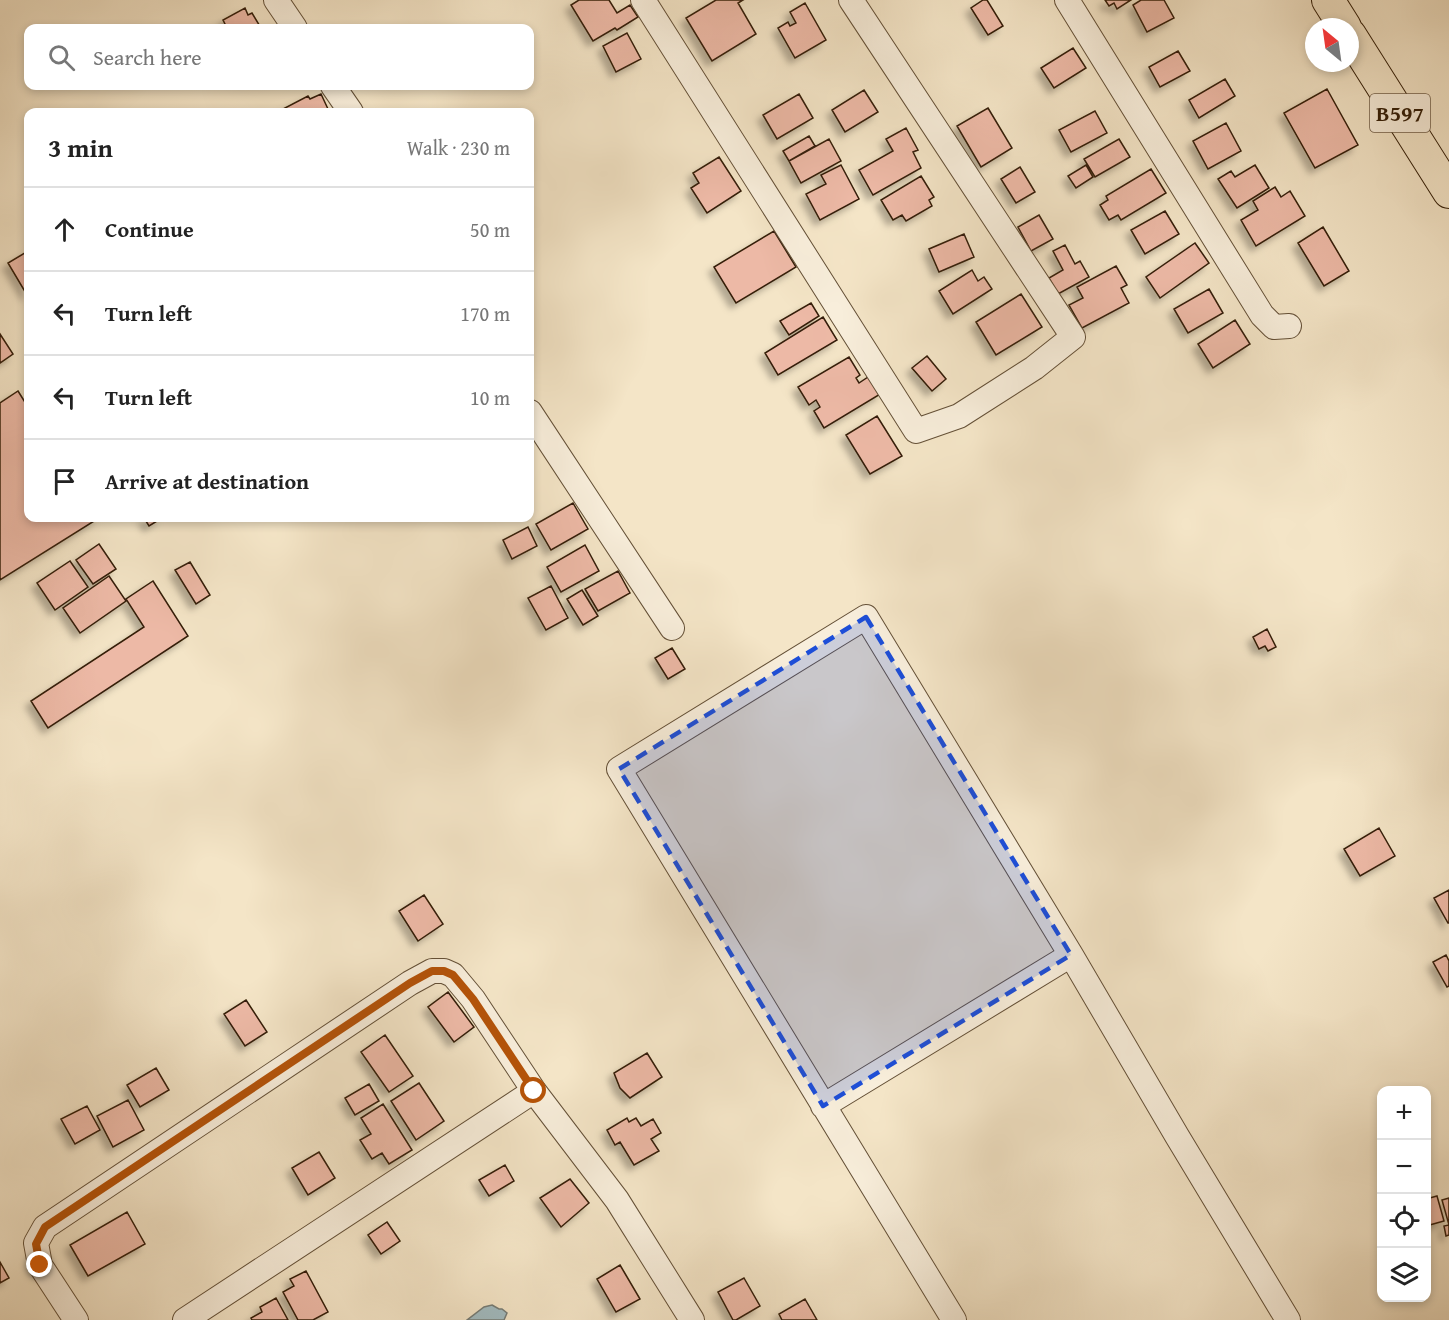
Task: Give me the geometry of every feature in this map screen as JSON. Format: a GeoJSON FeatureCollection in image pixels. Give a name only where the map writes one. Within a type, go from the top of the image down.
{"type":"FeatureCollection","features":[{"type":"Feature","properties":{"kind":"main road"},"geometry":{"type":"LineString","coordinates":[[1328,0],[1339,18]]}},
{"type":"Feature","properties":{"kind":"main road","name":"B597"},"geometry":{"type":"LineString","coordinates":[[1359,49],[1449,192]]}},
{"type":"Feature","properties":{"kind":"street"},"geometry":{"type":"LineString","coordinates":[[276,0],[292,24]]}},
{"type":"Feature","properties":{"kind":"street"},"geometry":{"type":"LineString","coordinates":[[644,0],[916,430],[959,416],[1034,368],[1073,337],[850,0]]}},
{"type":"Feature","properties":{"kind":"street"},"geometry":{"type":"LineString","coordinates":[[1067,0],[1262,315],[1274,327],[1289,326]]}},
{"type":"Feature","properties":{"kind":"street"},"geometry":{"type":"LineString","coordinates":[[336,90],[348,108]]}},
{"type":"Feature","properties":{"kind":"street"},"geometry":{"type":"LineString","coordinates":[[534,418],[672,628]]}},
{"type":"Feature","properties":{"kind":"street"},"geometry":{"type":"LineString","coordinates":[[954,1320],[619,769],[866,617],[1071,955],[1288,1320]]}},
{"type":"Feature","properties":{"kind":"street"},"geometry":{"type":"LineString","coordinates":[[823,1106],[1071,955]]}},
{"type":"Feature","properties":{"kind":"street"},"geometry":{"type":"LineString","coordinates":[[76,1320],[40,1265],[36,1244],[45,1227],[410,983],[432,971],[444,971],[453,975],[473,999],[534,1091],[617,1200],[692,1320]]}},
{"type":"Feature","properties":{"kind":"street"},"geometry":{"type":"LineString","coordinates":[[185,1320],[534,1091]]}},
{"type":"Feature","properties":{"kind":"highlighted area"},"geometry":{"type":"Polygon","coordinates":[[[866,617],[1071,955],[823,1106],[619,769],[866,617]]]}},
{"type":"Feature","properties":{"kind":"water"},"geometry":{"type":"Polygon","coordinates":[[[492,1305],[507,1313],[504,1320],[467,1320],[484,1307],[492,1305]]]}},
{"type":"Feature","properties":{"kind":"building"},"geometry":{"type":"Polygon","coordinates":[[[579,0],[609,0],[617,13],[630,5],[638,17],[593,41],[571,5],[579,0]]]}},
{"type":"Feature","properties":{"kind":"building"},"geometry":{"type":"Polygon","coordinates":[[[716,0],[743,0],[738,3],[756,34],[712,61],[686,18],[716,0]]]}},
{"type":"Feature","properties":{"kind":"building"},"geometry":{"type":"Polygon","coordinates":[[[987,0],[1003,26],[988,35],[971,8],[987,0]]]}},
{"type":"Feature","properties":{"kind":"building"},"geometry":{"type":"Polygon","coordinates":[[[1105,0],[1131,0],[1117,9],[1114,3],[1109,6],[1105,0]]]}},
{"type":"Feature","properties":{"kind":"building"},"geometry":{"type":"Polygon","coordinates":[[[1141,0],[1164,0],[1174,18],[1147,32],[1133,5],[1141,0]]]}},
{"type":"Feature","properties":{"kind":"building"},"geometry":{"type":"Polygon","coordinates":[[[805,3],[826,40],[795,58],[778,28],[788,22],[790,26],[796,23],[790,12],[805,3]]]}},
{"type":"Feature","properties":{"kind":"building"},"geometry":{"type":"Polygon","coordinates":[[[245,8],[248,15],[252,13],[259,24],[225,24],[223,20],[245,8]]]}},
{"type":"Feature","properties":{"kind":"building"},"geometry":{"type":"Polygon","coordinates":[[[627,33],[641,59],[616,72],[603,46],[627,33]]]}},
{"type":"Feature","properties":{"kind":"building"},"geometry":{"type":"Polygon","coordinates":[[[1073,48],[1086,68],[1054,88],[1041,68],[1073,48]]]}},
{"type":"Feature","properties":{"kind":"building"},"geometry":{"type":"Polygon","coordinates":[[[1178,51],[1190,71],[1160,87],[1149,67],[1178,51]]]}},
{"type":"Feature","properties":{"kind":"building"},"geometry":{"type":"Polygon","coordinates":[[[1225,79],[1235,96],[1199,118],[1189,100],[1225,79]]]}},
{"type":"Feature","properties":{"kind":"building"},"geometry":{"type":"Polygon","coordinates":[[[1327,89],[1358,145],[1315,168],[1284,113],[1327,89]]]}},
{"type":"Feature","properties":{"kind":"building"},"geometry":{"type":"Polygon","coordinates":[[[864,90],[878,112],[845,132],[832,110],[864,90]]]}},
{"type":"Feature","properties":{"kind":"building"},"geometry":{"type":"Polygon","coordinates":[[[321,94],[328,108],[285,108],[308,96],[310,99],[321,94]]]}},
{"type":"Feature","properties":{"kind":"building"},"geometry":{"type":"Polygon","coordinates":[[[799,94],[813,118],[777,139],[763,115],[799,94]]]}},
{"type":"Feature","properties":{"kind":"building"},"geometry":{"type":"Polygon","coordinates":[[[988,108],[1012,148],[981,167],[957,126],[988,108]]]}},
{"type":"Feature","properties":{"kind":"building"},"geometry":{"type":"Polygon","coordinates":[[[1095,111],[1107,133],[1071,152],[1059,130],[1095,111]]]}},
{"type":"Feature","properties":{"kind":"building"},"geometry":{"type":"Polygon","coordinates":[[[1226,123],[1241,151],[1208,169],[1193,141],[1226,123]]]}},
{"type":"Feature","properties":{"kind":"building"},"geometry":{"type":"Polygon","coordinates":[[[906,128],[918,150],[913,152],[921,168],[873,195],[859,170],[893,151],[886,139],[906,128]]]}},
{"type":"Feature","properties":{"kind":"building"},"geometry":{"type":"Polygon","coordinates":[[[809,136],[815,146],[789,161],[783,151],[809,136]]]}},
{"type":"Feature","properties":{"kind":"building"},"geometry":{"type":"Polygon","coordinates":[[[829,139],[841,161],[801,183],[789,161],[829,139]]]}},
{"type":"Feature","properties":{"kind":"building"},"geometry":{"type":"Polygon","coordinates":[[[1119,139],[1130,157],[1095,177],[1084,159],[1119,139]]]}},
{"type":"Feature","properties":{"kind":"building"},"geometry":{"type":"Polygon","coordinates":[[[719,157],[741,191],[707,213],[691,188],[699,183],[693,173],[719,157]]]}},
{"type":"Feature","properties":{"kind":"building"},"geometry":{"type":"Polygon","coordinates":[[[841,165],[859,199],[820,220],[806,194],[826,184],[821,175],[841,165]]]}},
{"type":"Feature","properties":{"kind":"building"},"geometry":{"type":"Polygon","coordinates":[[[1086,165],[1093,177],[1076,188],[1068,176],[1086,165]]]}},
{"type":"Feature","properties":{"kind":"building"},"geometry":{"type":"Polygon","coordinates":[[[1255,165],[1269,188],[1237,208],[1218,179],[1231,171],[1235,177],[1255,165]]]}},
{"type":"Feature","properties":{"kind":"building"},"geometry":{"type":"Polygon","coordinates":[[[1020,167],[1035,192],[1016,203],[1001,179],[1020,167]]]}},
{"type":"Feature","properties":{"kind":"building"},"geometry":{"type":"Polygon","coordinates":[[[1151,169],[1166,193],[1121,220],[1118,215],[1109,220],[1100,205],[1108,200],[1106,196],[1151,169]]]}},
{"type":"Feature","properties":{"kind":"building"},"geometry":{"type":"Polygon","coordinates":[[[921,176],[934,197],[929,200],[932,206],[906,221],[902,215],[893,220],[881,200],[921,176]]]}},
{"type":"Feature","properties":{"kind":"building"},"geometry":{"type":"Polygon","coordinates":[[[1275,187],[1281,197],[1290,191],[1305,216],[1256,246],[1241,220],[1258,210],[1253,201],[1275,187]]]}},
{"type":"Feature","properties":{"kind":"building"},"geometry":{"type":"Polygon","coordinates":[[[1165,211],[1179,234],[1145,254],[1131,230],[1165,211]]]}},
{"type":"Feature","properties":{"kind":"building"},"geometry":{"type":"Polygon","coordinates":[[[1039,215],[1053,239],[1031,251],[1018,227],[1039,215]]]}},
{"type":"Feature","properties":{"kind":"building"},"geometry":{"type":"Polygon","coordinates":[[[1323,227],[1349,271],[1324,286],[1298,243],[1323,227]]]}},
{"type":"Feature","properties":{"kind":"building"},"geometry":{"type":"Polygon","coordinates":[[[774,231],[796,267],[736,303],[714,267],[774,231]]]}},
{"type":"Feature","properties":{"kind":"building"},"geometry":{"type":"Polygon","coordinates":[[[964,234],[974,257],[939,272],[929,249],[964,234]]]}},
{"type":"Feature","properties":{"kind":"building"},"geometry":{"type":"Polygon","coordinates":[[[1195,243],[1209,263],[1160,298],[1146,277],[1195,243]]]}},
{"type":"Feature","properties":{"kind":"building"},"geometry":{"type":"Polygon","coordinates":[[[1065,245],[1075,264],[1080,261],[1089,277],[1058,294],[1049,278],[1063,270],[1053,251],[1065,245]]]}},
{"type":"Feature","properties":{"kind":"building"},"geometry":{"type":"Polygon","coordinates":[[[24,253],[24,290],[8,263],[24,253]]]}},
{"type":"Feature","properties":{"kind":"building"},"geometry":{"type":"Polygon","coordinates":[[[1116,266],[1127,285],[1121,288],[1129,303],[1082,328],[1069,305],[1083,298],[1077,287],[1116,266]]]}},
{"type":"Feature","properties":{"kind":"building"},"geometry":{"type":"Polygon","coordinates":[[[972,270],[978,281],[984,277],[992,289],[953,314],[939,291],[972,270]]]}},
{"type":"Feature","properties":{"kind":"building"},"geometry":{"type":"Polygon","coordinates":[[[1209,289],[1223,313],[1188,333],[1174,309],[1209,289]]]}},
{"type":"Feature","properties":{"kind":"building"},"geometry":{"type":"Polygon","coordinates":[[[1021,294],[1042,327],[996,355],[976,322],[1021,294]]]}},
{"type":"Feature","properties":{"kind":"building"},"geometry":{"type":"Polygon","coordinates":[[[811,303],[819,316],[789,335],[780,321],[811,303]]]}},
{"type":"Feature","properties":{"kind":"building"},"geometry":{"type":"Polygon","coordinates":[[[823,317],[837,340],[778,375],[765,353],[823,317]]]}},
{"type":"Feature","properties":{"kind":"building"},"geometry":{"type":"Polygon","coordinates":[[[1235,320],[1250,344],[1213,368],[1198,344],[1235,320]]]}},
{"type":"Feature","properties":{"kind":"building"},"geometry":{"type":"Polygon","coordinates":[[[0,334],[13,354],[0,363],[0,334]]]}},
{"type":"Feature","properties":{"kind":"building"},"geometry":{"type":"Polygon","coordinates":[[[927,356],[946,379],[932,391],[912,368],[927,356]]]}},
{"type":"Feature","properties":{"kind":"building"},"geometry":{"type":"Polygon","coordinates":[[[849,357],[860,375],[856,378],[859,383],[871,375],[882,393],[824,428],[814,411],[820,407],[816,400],[809,405],[798,387],[849,357]]]}},
{"type":"Feature","properties":{"kind":"building"},"geometry":{"type":"Polygon","coordinates":[[[18,391],[24,401],[24,522],[93,522],[0,580],[0,403],[18,391]]]}},
{"type":"Feature","properties":{"kind":"building"},"geometry":{"type":"Polygon","coordinates":[[[877,416],[902,456],[870,474],[846,435],[877,416]]]}},
{"type":"Feature","properties":{"kind":"building"},"geometry":{"type":"Polygon","coordinates":[[[573,503],[588,529],[551,550],[536,524],[573,503]]]}},
{"type":"Feature","properties":{"kind":"building"},"geometry":{"type":"Polygon","coordinates":[[[528,527],[537,546],[512,559],[503,540],[528,527]]]}},
{"type":"Feature","properties":{"kind":"building"},"geometry":{"type":"Polygon","coordinates":[[[99,544],[116,569],[93,584],[76,560],[99,544]]]}},
{"type":"Feature","properties":{"kind":"building"},"geometry":{"type":"Polygon","coordinates":[[[585,545],[599,571],[561,592],[547,567],[585,545]]]}},
{"type":"Feature","properties":{"kind":"building"},"geometry":{"type":"Polygon","coordinates":[[[70,561],[88,587],[55,610],[37,583],[70,561]]]}},
{"type":"Feature","properties":{"kind":"building"},"geometry":{"type":"Polygon","coordinates":[[[190,562],[210,595],[196,604],[175,570],[190,562]]]}},
{"type":"Feature","properties":{"kind":"building"},"geometry":{"type":"Polygon","coordinates":[[[618,571],[630,593],[598,611],[585,589],[618,571]]]}},
{"type":"Feature","properties":{"kind":"building"},"geometry":{"type":"Polygon","coordinates":[[[109,576],[126,601],[80,633],[63,608],[109,576]]]}},
{"type":"Feature","properties":{"kind":"building"},"geometry":{"type":"Polygon","coordinates":[[[153,581],[188,636],[48,728],[31,701],[144,627],[126,599],[153,581]]]}},
{"type":"Feature","properties":{"kind":"building"},"geometry":{"type":"Polygon","coordinates":[[[551,586],[568,618],[546,630],[528,598],[551,586]]]}},
{"type":"Feature","properties":{"kind":"building"},"geometry":{"type":"Polygon","coordinates":[[[582,590],[598,616],[583,625],[567,599],[582,590]]]}},
{"type":"Feature","properties":{"kind":"building"},"geometry":{"type":"Polygon","coordinates":[[[1267,629],[1276,647],[1268,651],[1265,646],[1259,649],[1253,637],[1267,629]]]}},
{"type":"Feature","properties":{"kind":"building"},"geometry":{"type":"Polygon","coordinates":[[[672,648],[685,669],[668,679],[655,658],[672,648]]]}},
{"type":"Feature","properties":{"kind":"building"},"geometry":{"type":"Polygon","coordinates":[[[1379,828],[1395,856],[1360,876],[1344,849],[1379,828]]]}},
{"type":"Feature","properties":{"kind":"building"},"geometry":{"type":"Polygon","coordinates":[[[1449,890],[1449,923],[1448,923],[1434,898],[1449,890]]]}},
{"type":"Feature","properties":{"kind":"building"},"geometry":{"type":"Polygon","coordinates":[[[424,895],[443,924],[418,941],[399,911],[424,895]]]}},
{"type":"Feature","properties":{"kind":"building"},"geometry":{"type":"Polygon","coordinates":[[[1446,955],[1449,961],[1449,986],[1447,987],[1433,962],[1446,955]]]}},
{"type":"Feature","properties":{"kind":"building"},"geometry":{"type":"Polygon","coordinates":[[[448,992],[474,1027],[454,1042],[428,1007],[448,992]]]}},
{"type":"Feature","properties":{"kind":"building"},"geometry":{"type":"Polygon","coordinates":[[[246,1000],[267,1032],[245,1046],[224,1014],[246,1000]]]}},
{"type":"Feature","properties":{"kind":"building"},"geometry":{"type":"Polygon","coordinates":[[[385,1035],[413,1076],[389,1092],[361,1052],[385,1035]]]}},
{"type":"Feature","properties":{"kind":"building"},"geometry":{"type":"Polygon","coordinates":[[[647,1053],[662,1077],[630,1098],[620,1088],[614,1073],[647,1053]]]}},
{"type":"Feature","properties":{"kind":"building"},"geometry":{"type":"Polygon","coordinates":[[[156,1068],[169,1090],[140,1107],[127,1085],[156,1068]]]}},
{"type":"Feature","properties":{"kind":"building"},"geometry":{"type":"Polygon","coordinates":[[[419,1083],[444,1121],[416,1140],[391,1101],[419,1083]]]}},
{"type":"Feature","properties":{"kind":"building"},"geometry":{"type":"Polygon","coordinates":[[[369,1084],[379,1101],[355,1115],[345,1098],[369,1084]]]}},
{"type":"Feature","properties":{"kind":"building"},"geometry":{"type":"Polygon","coordinates":[[[128,1100],[144,1130],[113,1147],[97,1116],[128,1100]]]}},
{"type":"Feature","properties":{"kind":"building"},"geometry":{"type":"Polygon","coordinates":[[[383,1104],[412,1150],[389,1164],[382,1153],[372,1159],[360,1140],[371,1134],[361,1118],[383,1104]]]}},
{"type":"Feature","properties":{"kind":"building"},"geometry":{"type":"Polygon","coordinates":[[[87,1106],[100,1130],[75,1144],[61,1119],[87,1106]]]}},
{"type":"Feature","properties":{"kind":"building"},"geometry":{"type":"Polygon","coordinates":[[[627,1118],[629,1122],[636,1118],[641,1126],[653,1119],[661,1133],[651,1139],[659,1151],[634,1165],[620,1142],[615,1145],[607,1130],[627,1118]]]}},
{"type":"Feature","properties":{"kind":"building"},"geometry":{"type":"Polygon","coordinates":[[[319,1152],[335,1178],[308,1195],[292,1168],[319,1152]]]}},
{"type":"Feature","properties":{"kind":"building"},"geometry":{"type":"Polygon","coordinates":[[[505,1165],[514,1181],[489,1196],[479,1180],[505,1165]]]}},
{"type":"Feature","properties":{"kind":"building"},"geometry":{"type":"Polygon","coordinates":[[[570,1179],[589,1203],[561,1227],[540,1198],[570,1179]]]}},
{"type":"Feature","properties":{"kind":"building"},"geometry":{"type":"Polygon","coordinates":[[[1437,1196],[1444,1221],[1431,1225],[1431,1198],[1437,1196]]]}},
{"type":"Feature","properties":{"kind":"building"},"geometry":{"type":"Polygon","coordinates":[[[1449,1198],[1449,1225],[1442,1200],[1449,1198]]]}},
{"type":"Feature","properties":{"kind":"building"},"geometry":{"type":"Polygon","coordinates":[[[127,1212],[145,1244],[88,1276],[70,1245],[127,1212]]]}},
{"type":"Feature","properties":{"kind":"building"},"geometry":{"type":"Polygon","coordinates":[[[387,1222],[400,1241],[381,1254],[368,1235],[387,1222]]]}},
{"type":"Feature","properties":{"kind":"building"},"geometry":{"type":"Polygon","coordinates":[[[1449,1225],[1449,1235],[1446,1236],[1444,1226],[1449,1225]]]}},
{"type":"Feature","properties":{"kind":"building"},"geometry":{"type":"Polygon","coordinates":[[[0,1262],[9,1278],[0,1283],[0,1262]]]}},
{"type":"Feature","properties":{"kind":"building"},"geometry":{"type":"Polygon","coordinates":[[[620,1265],[640,1299],[616,1312],[597,1279],[620,1265]]]}},
{"type":"Feature","properties":{"kind":"building"},"geometry":{"type":"Polygon","coordinates":[[[306,1271],[328,1312],[313,1320],[298,1320],[283,1292],[294,1286],[290,1279],[306,1271]]]}},
{"type":"Feature","properties":{"kind":"building"},"geometry":{"type":"Polygon","coordinates":[[[744,1278],[760,1306],[733,1320],[718,1292],[744,1278]]]}},
{"type":"Feature","properties":{"kind":"building"},"geometry":{"type":"Polygon","coordinates":[[[276,1298],[288,1320],[252,1320],[251,1318],[262,1312],[260,1307],[276,1298]]]}},
{"type":"Feature","properties":{"kind":"building"},"geometry":{"type":"Polygon","coordinates":[[[805,1299],[817,1320],[782,1320],[779,1314],[805,1299]]]}},
{"type":"Feature","properties":{"kind":"route"},"geometry":{"type":"LineString","coordinates":[[40,1265],[36,1244],[45,1227],[410,983],[432,971],[444,971],[453,975],[473,999],[534,1091]]}}]}
